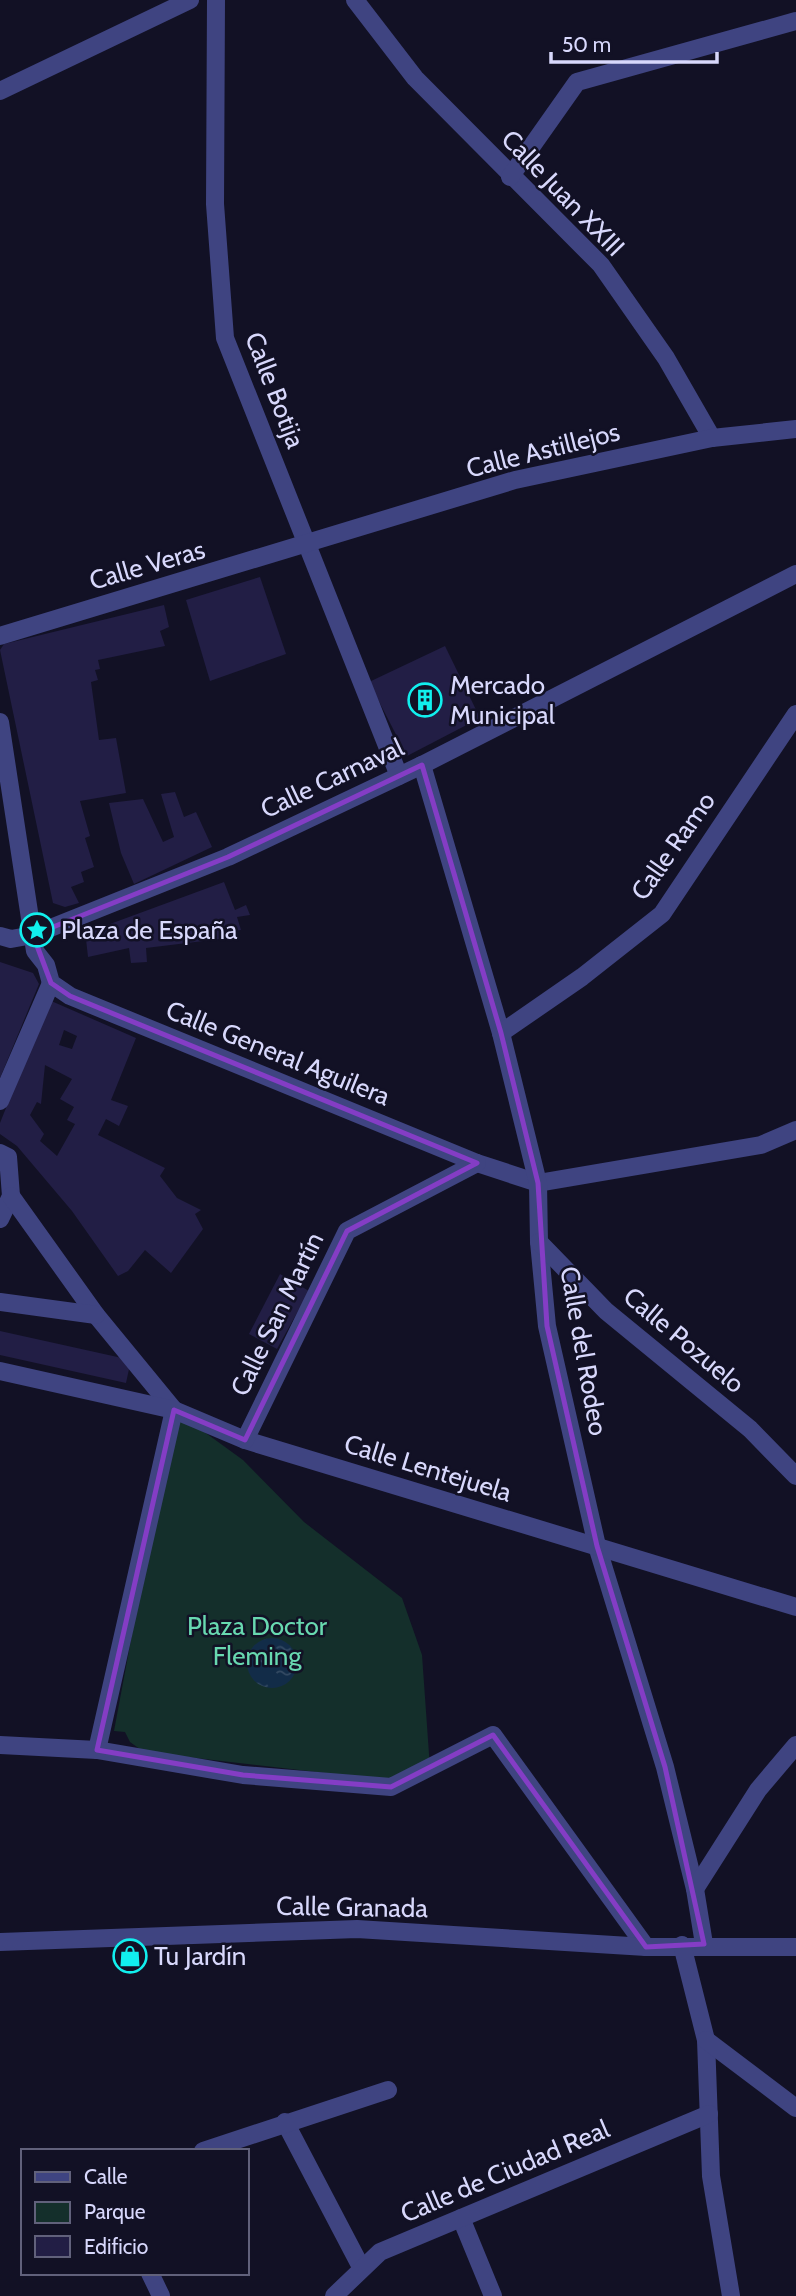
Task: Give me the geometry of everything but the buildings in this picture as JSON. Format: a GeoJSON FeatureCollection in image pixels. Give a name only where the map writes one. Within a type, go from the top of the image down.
{"type":"FeatureCollection","features":[{"type":"Feature","properties":{"kind":"street"},"geometry":{"type":"LineString","coordinates":[[0,91],[190,0]]}},
{"type":"Feature","properties":{"kind":"street","name":"Calle Botija"},"geometry":{"type":"LineString","coordinates":[[216,0],[215,204],[225,338],[399,776]]}},
{"type":"Feature","properties":{"kind":"street","name":"Calle Juan XXIII"},"geometry":{"type":"LineString","coordinates":[[355,0],[415,78],[510,177],[601,265],[666,358],[712,438]]}},
{"type":"Feature","properties":{"kind":"street"},"geometry":{"type":"LineString","coordinates":[[510,177],[577,82],[796,21]]}},
{"type":"Feature","properties":{"kind":"street","name":"Calle Astillejos"},"geometry":{"type":"LineString","coordinates":[[308,545],[515,480],[712,438],[796,429]]}},
{"type":"Feature","properties":{"kind":"street","name":"Calle Veras"},"geometry":{"type":"LineString","coordinates":[[0,636],[308,545]]}},
{"type":"Feature","properties":{"kind":"street","name":"Calle Carnaval"},"geometry":{"type":"LineString","coordinates":[[33,935],[228,857],[422,765],[796,574]]}},
{"type":"Feature","properties":{"kind":"street","name":"Calle Ramo"},"geometry":{"type":"LineString","coordinates":[[501,1033],[582,977],[662,914],[796,714]]}},
{"type":"Feature","properties":{"kind":"street"},"geometry":{"type":"LineString","coordinates":[[0,722],[35,951],[46,965],[51,983],[0,1101]]}},
{"type":"Feature","properties":{"kind":"street","name":"Calle del Rodeo"},"geometry":{"type":"LineString","coordinates":[[422,765],[501,1033],[538,1184],[539,1242],[547,1326],[597,1546],[665,1767],[695,1889],[704,1944]]}},
{"type":"Feature","properties":{"kind":"street"},"geometry":{"type":"LineString","coordinates":[[0,936],[11,939],[33,935]]}},
{"type":"Feature","properties":{"kind":"street","name":"Calle General Aguilera"},"geometry":{"type":"LineString","coordinates":[[51,983],[70,996],[477,1163],[538,1184]]}},
{"type":"Feature","properties":{"kind":"street"},"geometry":{"type":"LineString","coordinates":[[538,1184],[761,1145],[796,1130]]}},
{"type":"Feature","properties":{"kind":"street"},"geometry":{"type":"LineString","coordinates":[[0,1153],[8,1157],[11,1196],[0,1219]]}},
{"type":"Feature","properties":{"kind":"street","name":"Calle San Martín"},"geometry":{"type":"LineString","coordinates":[[245,1440],[347,1231],[477,1163]]}},
{"type":"Feature","properties":{"kind":"street"},"geometry":{"type":"LineString","coordinates":[[11,1196],[96,1315],[174,1410],[97,1750]]}},
{"type":"Feature","properties":{"kind":"street","name":"Calle Pozuelo"},"geometry":{"type":"LineString","coordinates":[[539,1242],[606,1311],[750,1429],[796,1476]]}},
{"type":"Feature","properties":{"kind":"street"},"geometry":{"type":"LineString","coordinates":[[0,1302],[96,1315]]}},
{"type":"Feature","properties":{"kind":"street","name":"Calle Lentejuela"},"geometry":{"type":"LineString","coordinates":[[0,1371],[174,1410],[245,1440],[796,1607]]}},
{"type":"Feature","properties":{"kind":"street"},"geometry":{"type":"LineString","coordinates":[[0,1745],[97,1750],[243,1775],[391,1787],[493,1735],[646,1947]]}},
{"type":"Feature","properties":{"kind":"street"},"geometry":{"type":"LineString","coordinates":[[695,1889],[758,1790],[796,1745]]}},
{"type":"Feature","properties":{"kind":"street","name":"Calle Granada"},"geometry":{"type":"LineString","coordinates":[[0,1942],[357,1928],[646,1947],[704,1944],[796,1947]]}},
{"type":"Feature","properties":{"kind":"street"},"geometry":{"type":"LineString","coordinates":[[682,1945],[706,2040],[710,2176],[731,2296]]}},
{"type":"Feature","properties":{"kind":"street"},"geometry":{"type":"LineString","coordinates":[[706,2040],[796,2108]]}},
{"type":"Feature","properties":{"kind":"street"},"geometry":{"type":"LineString","coordinates":[[209,2149],[388,2090]]}},
{"type":"Feature","properties":{"kind":"street","name":"Calle de Ciudad Real"},"geometry":{"type":"LineString","coordinates":[[334,2296],[361,2267],[380,2252],[709,2114]]}},
{"type":"Feature","properties":{"kind":"street"},"geometry":{"type":"LineString","coordinates":[[285,2122],[361,2267]]}},
{"type":"Feature","properties":{"kind":"street"},"geometry":{"type":"LineString","coordinates":[[461,2218],[493,2296]]}},
{"type":"Feature","properties":{"kind":"street"},"geometry":{"type":"LineString","coordinates":[[151,2275],[161,2296]]}},
{"type":"Feature","properties":{"kind":"highlighted area"},"geometry":{"type":"Polygon","coordinates":[[[422,765],[501,1033],[538,1183],[547,1326],[597,1546],[665,1767],[704,1944],[646,1947],[493,1735],[391,1787],[243,1775],[97,1750],[174,1410],[245,1440],[347,1231],[477,1163],[70,996],[51,983],[33,935],[228,857],[422,765]]]}},
{"type":"Feature","properties":{"kind":"green space","name":"Plaza Doctor Fleming"},"geometry":{"type":"Polygon","coordinates":[[[174,1410],[243,1460],[304,1522],[402,1598],[422,1655],[430,1768],[386,1780],[144,1752],[130,1742],[125,1732],[114,1731],[174,1410]]]}},
{"type":"Feature","properties":{"kind":"water"},"geometry":{"type":"Polygon","coordinates":[[[272,1638],[289,1646],[297,1663],[289,1680],[272,1688],[255,1680],[247,1663],[255,1646],[272,1638]]]}},
{"type":"Feature","properties":{"kind":"place","name":"Mercado Municipal"},"geometry":{"type":"Point","coordinates":[425,700]}},
{"type":"Feature","properties":{"kind":"place","name":"Plaza de España"},"geometry":{"type":"Point","coordinates":[37,930]}},
{"type":"Feature","properties":{"kind":"place","name":"Tu Jardín"},"geometry":{"type":"Point","coordinates":[130,1956]}}]}
